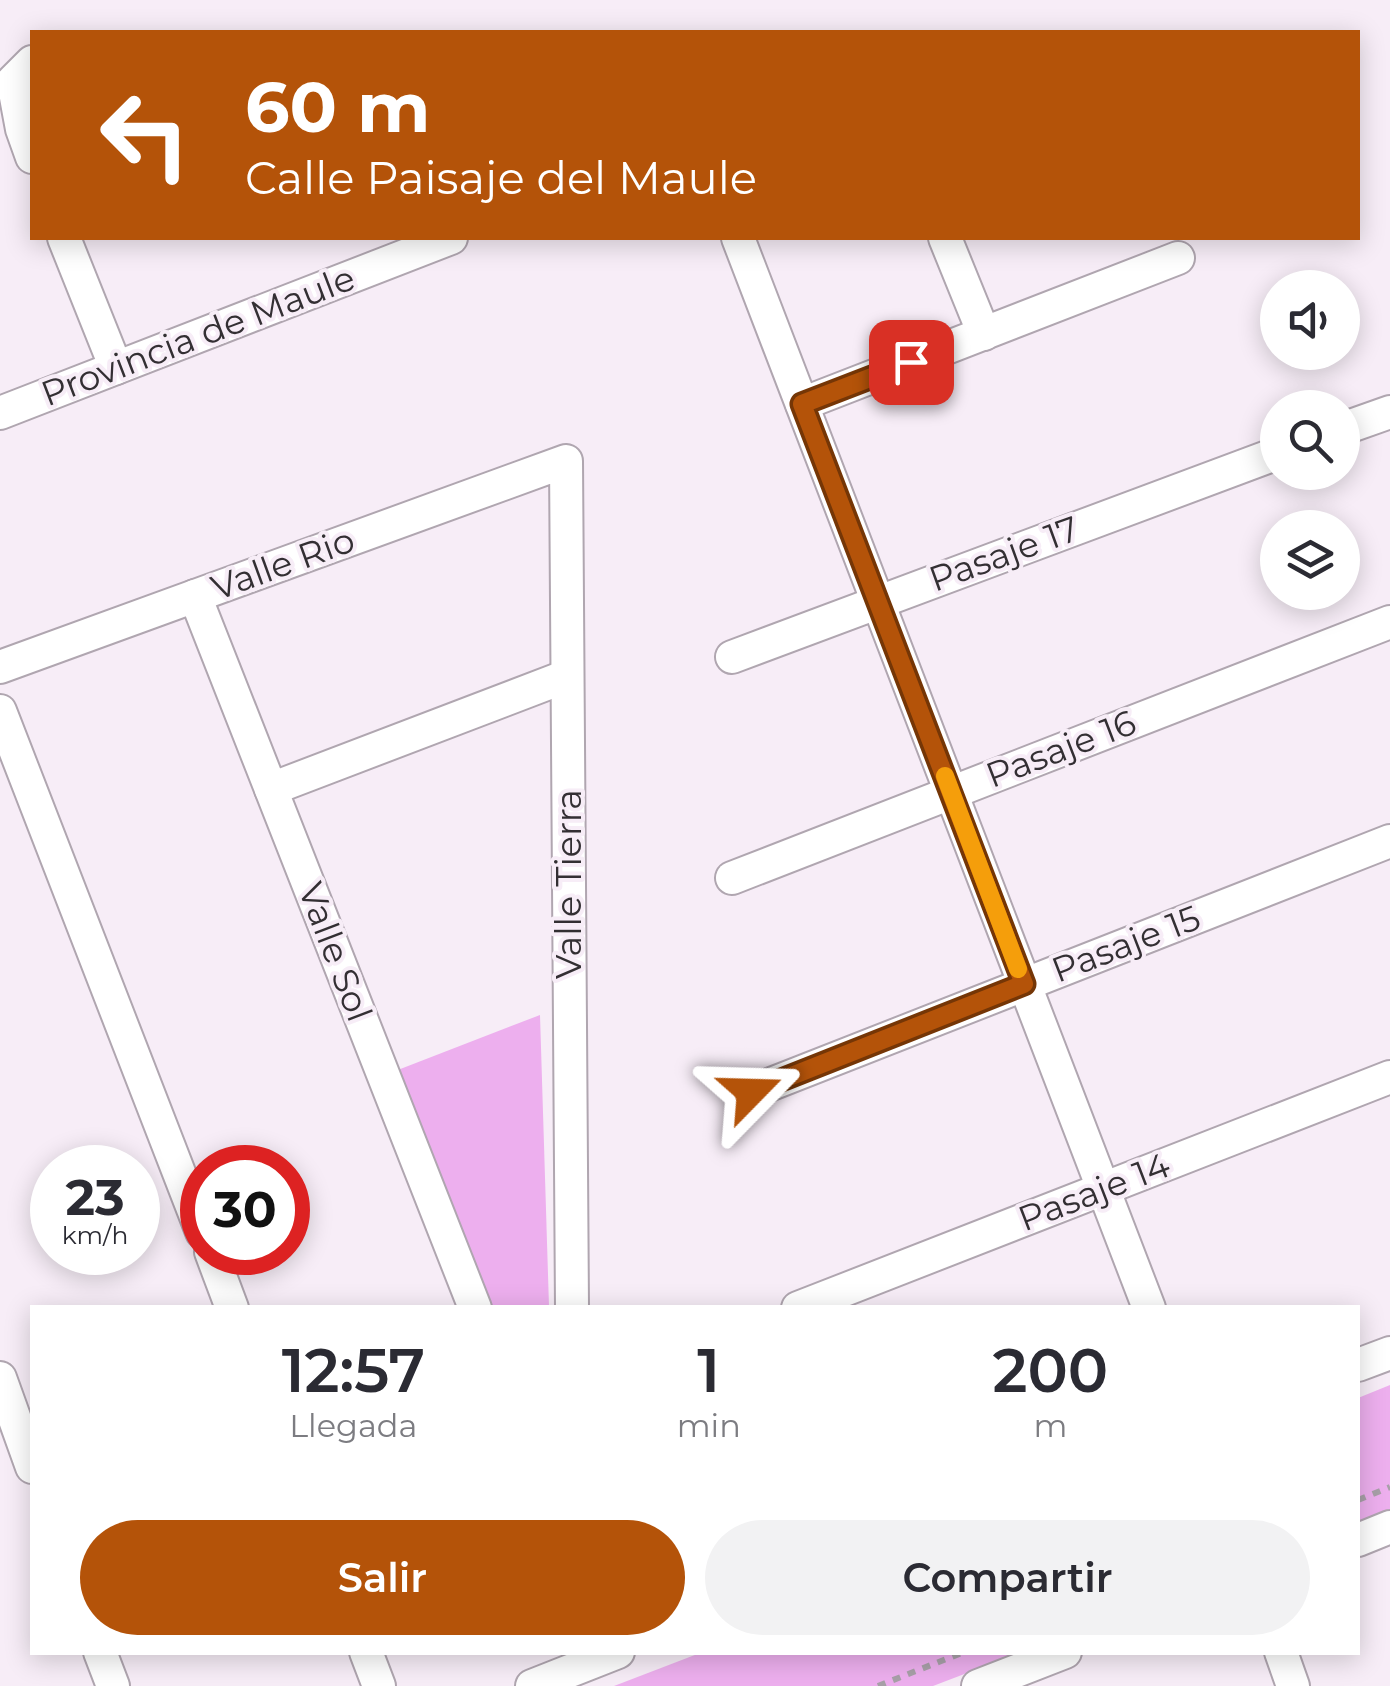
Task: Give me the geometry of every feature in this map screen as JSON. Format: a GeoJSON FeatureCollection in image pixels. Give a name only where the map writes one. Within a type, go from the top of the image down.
{"type":"FeatureCollection","features":[{"type":"Feature","properties":{"kind":"street"},"geometry":{"type":"LineString","coordinates":[[30,64],[13,81],[30,151]]}},
{"type":"Feature","properties":{"kind":"street"},"geometry":{"type":"LineString","coordinates":[[65,240],[116,368]]}},
{"type":"Feature","properties":{"kind":"street","name":"Provincia de Maule"},"geometry":{"type":"LineString","coordinates":[[0,413],[447,240]]}},
{"type":"Feature","properties":{"kind":"street"},"geometry":{"type":"LineString","coordinates":[[739,240],[1147,1305]]}},
{"type":"Feature","properties":{"kind":"street"},"geometry":{"type":"LineString","coordinates":[[947,240],[984,334]]}},
{"type":"Feature","properties":{"kind":"street"},"geometry":{"type":"LineString","coordinates":[[802,404],[1178,258]]}},
{"type":"Feature","properties":{"kind":"street"},"geometry":{"type":"LineString","coordinates":[[1360,423],[1390,412]]}},
{"type":"Feature","properties":{"kind":"street","name":"Pasaje 17"},"geometry":{"type":"LineString","coordinates":[[732,658],[1260,460]]}},
{"type":"Feature","properties":{"kind":"street","name":"Valle Rio"},"geometry":{"type":"LineString","coordinates":[[0,666],[566,461]]}},
{"type":"Feature","properties":{"kind":"street","name":"Valle Tierra"},"geometry":{"type":"LineString","coordinates":[[566,461],[572,1305]]}},
{"type":"Feature","properties":{"kind":"street","name":"Valle Sol"},"geometry":{"type":"LineString","coordinates":[[195,596],[474,1305]]}},
{"type":"Feature","properties":{"kind":"street","name":"Pasaje 16"},"geometry":{"type":"LineString","coordinates":[[732,878],[1390,622]]}},
{"type":"Feature","properties":{"kind":"street"},"geometry":{"type":"LineString","coordinates":[[271,789],[567,676]]}},
{"type":"Feature","properties":{"kind":"street"},"geometry":{"type":"LineString","coordinates":[[0,710],[180,1175]]}},
{"type":"Feature","properties":{"kind":"street","name":"Pasaje 15"},"geometry":{"type":"LineString","coordinates":[[751,1092],[1390,841]]}},
{"type":"Feature","properties":{"kind":"street","name":"Pasaje 14"},"geometry":{"type":"LineString","coordinates":[[806,1305],[1390,1077]]}},
{"type":"Feature","properties":{"kind":"street"},"geometry":{"type":"LineString","coordinates":[[220,1275],[231,1305]]}},
{"type":"Feature","properties":{"kind":"street"},"geometry":{"type":"LineString","coordinates":[[1360,1364],[1390,1352]]}},
{"type":"Feature","properties":{"kind":"street"},"geometry":{"type":"LineString","coordinates":[[0,1378],[30,1461]]}},
{"type":"Feature","properties":{"kind":"street"},"geometry":{"type":"LineString","coordinates":[[1360,1539],[1390,1528]]}},
{"type":"Feature","properties":{"kind":"street"},"geometry":{"type":"LineString","coordinates":[[101,1655],[112,1686]]}},
{"type":"Feature","properties":{"kind":"street"},"geometry":{"type":"LineString","coordinates":[[367,1655],[379,1686]]}},
{"type":"Feature","properties":{"kind":"street"},"geometry":{"type":"LineString","coordinates":[[532,1686],[610,1655]]}},
{"type":"Feature","properties":{"kind":"street"},"geometry":{"type":"LineString","coordinates":[[1281,1655],[1294,1686]]}},
{"type":"Feature","properties":{"kind":"street"},"geometry":{"type":"LineString","coordinates":[[978,1686],[1057,1666]]}},
{"type":"Feature","properties":{"kind":"path"},"geometry":{"type":"LineString","coordinates":[[1360,1499],[1390,1487]]}},
{"type":"Feature","properties":{"kind":"path"},"geometry":{"type":"LineString","coordinates":[[878,1686],[956,1655]]}},
{"type":"Feature","properties":{"kind":"shaded area"},"geometry":{"type":"Polygon","coordinates":[[[540,1015],[549,1305],[482,1305],[390,1073],[540,1015]]]}},
{"type":"Feature","properties":{"kind":"shaded area"},"geometry":{"type":"Polygon","coordinates":[[[1390,1385],[1390,1509],[1360,1521],[1360,1397],[1390,1385]]]}},
{"type":"Feature","properties":{"kind":"shaded area"},"geometry":{"type":"Polygon","coordinates":[[[695,1655],[1014,1655],[933,1686],[614,1686],[695,1655]]]}},
{"type":"Feature","properties":{"kind":"slow traffic"},"geometry":{"type":"LineString","coordinates":[[945,776],[1018,969]]}},
{"type":"Feature","properties":{"kind":"route"},"geometry":{"type":"LineString","coordinates":[[751,1092],[1024,984],[802,404],[911,362]]}}]}
